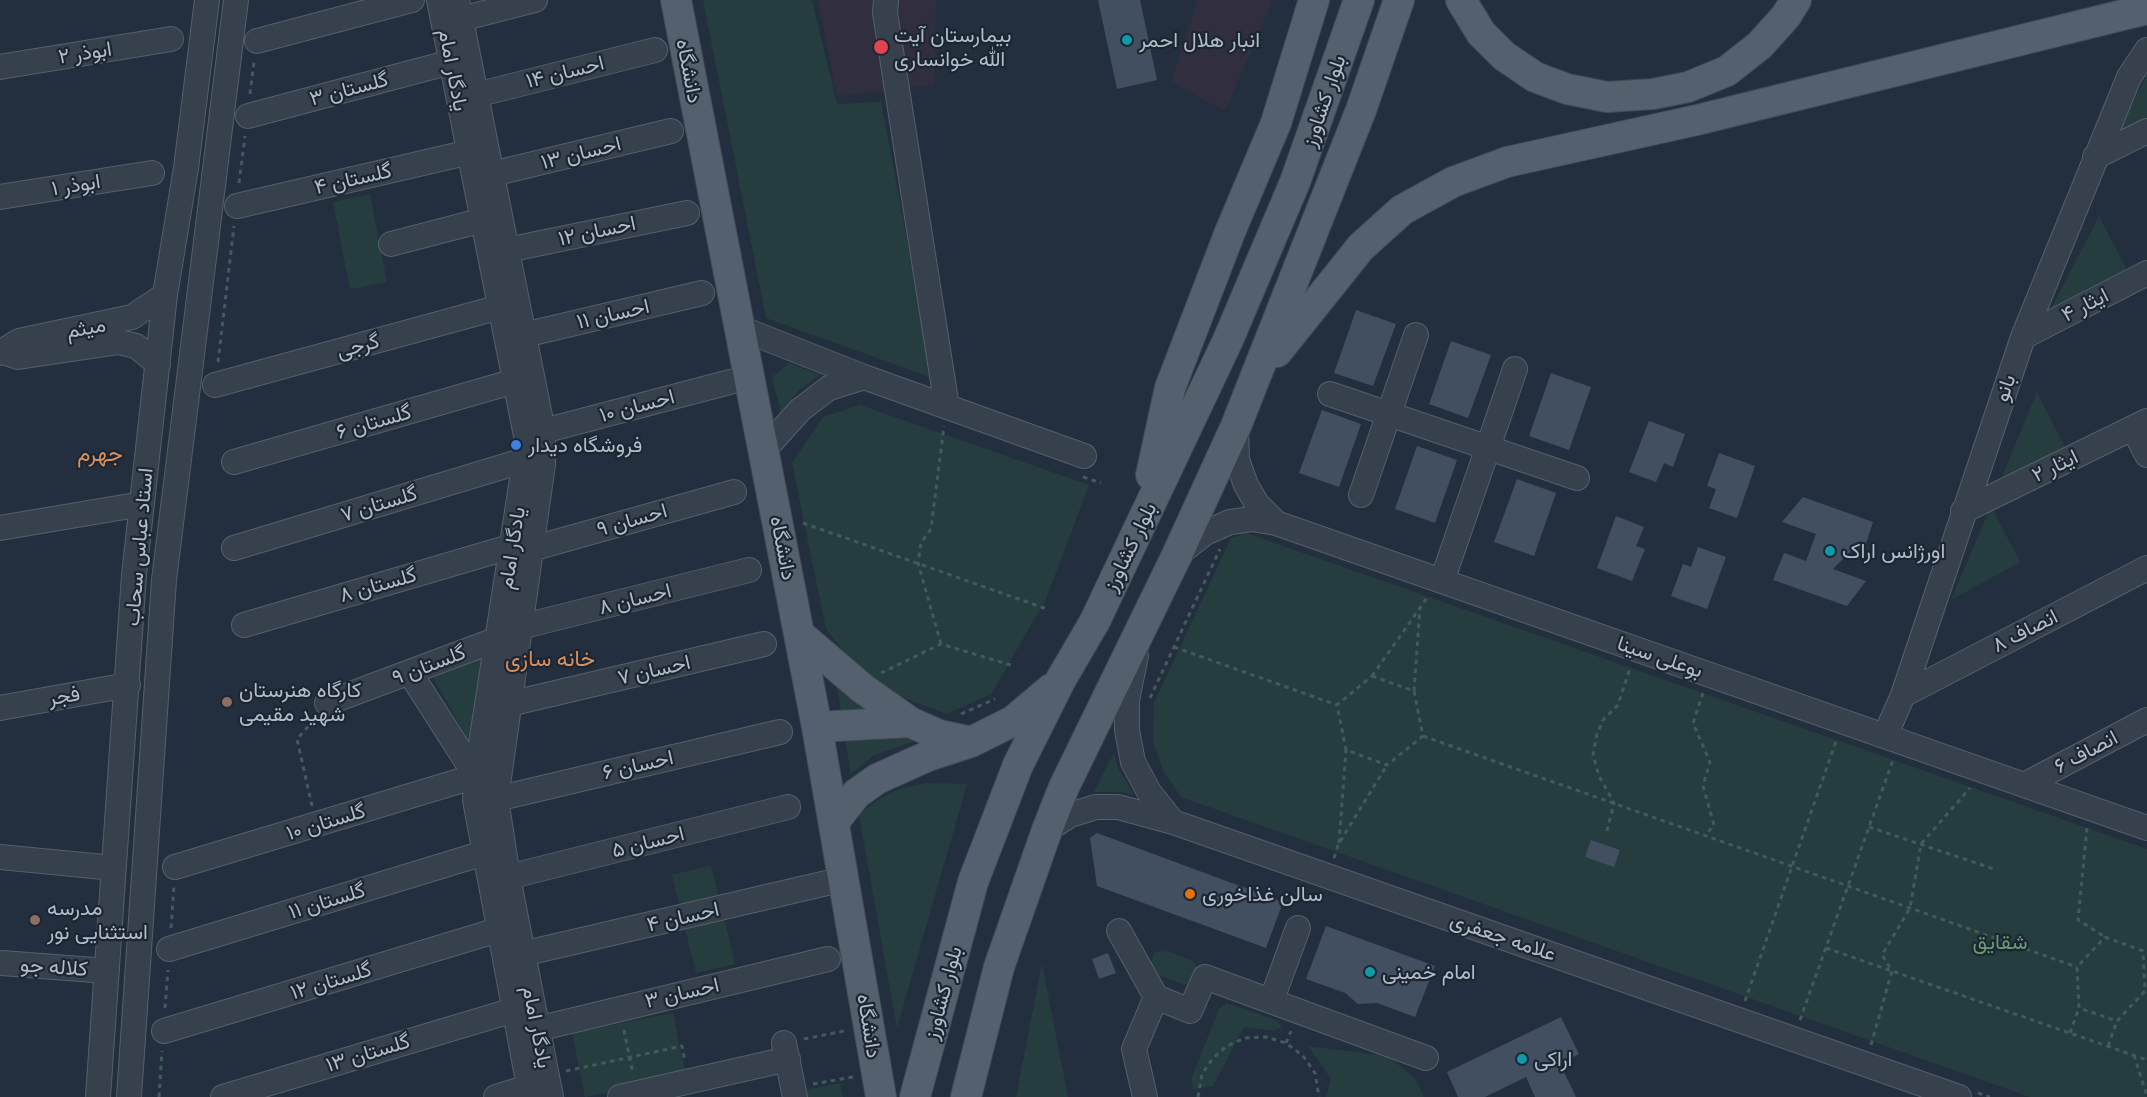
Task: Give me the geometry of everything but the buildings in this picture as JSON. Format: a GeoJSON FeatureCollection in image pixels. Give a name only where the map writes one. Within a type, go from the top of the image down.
{"type":"FeatureCollection","features":[{"type":"Feature","properties":{"kind":"main road","name":"دانشگاه"},"geometry":{"type":"LineString","coordinates":[[676,0],[800,635],[878,1085]]}},
{"type":"Feature","properties":{"kind":"main road"},"geometry":{"type":"LineString","coordinates":[[1139,529],[1170,388],[1230,232],[1276,123],[1314,0]]}},
{"type":"Feature","properties":{"kind":"main road","name":"بلوار کشاورز"},"geometry":{"type":"LineString","coordinates":[[915,1097],[973,882],[1018,765],[1060,681],[1095,621],[1228,340],[1295,182],[1359,0]]}},
{"type":"Feature","properties":{"kind":"main road","name":"بلوار کشاورز"},"geometry":{"type":"LineString","coordinates":[[966,1097],[999,967],[1047,830],[1064,787],[1177,555],[1236,426],[1361,110],[1399,0]]}},
{"type":"Feature","properties":{"kind":"main road"},"geometry":{"type":"LineString","coordinates":[[1461,0],[1481,33],[1504,56],[1535,77],[1567,89],[1607,97],[1653,94],[1688,87],[1727,71],[1760,45],[1786,16],[1796,0]]}},
{"type":"Feature","properties":{"kind":"main road"},"geometry":{"type":"LineString","coordinates":[[1255,381],[1360,246],[1402,210],[1453,182],[1507,162],[1698,120],[2147,9]]}},
{"type":"Feature","properties":{"kind":"main road"},"geometry":{"type":"LineString","coordinates":[[800,635],[862,688],[910,722],[939,735],[970,742]]}},
{"type":"Feature","properties":{"kind":"main road"},"geometry":{"type":"LineString","coordinates":[[834,822],[856,794],[877,779],[928,756],[970,742],[1013,721],[1060,681]]}},
{"type":"Feature","properties":{"kind":"main road"},"geometry":{"type":"LineString","coordinates":[[817,727],[910,722]]}},
{"type":"Feature","properties":{"kind":"street","name":"استاد عباس سحاب"},"geometry":{"type":"LineString","coordinates":[[98,1097],[134,575],[165,295],[186,168],[207,0]]}},
{"type":"Feature","properties":{"kind":"street","name":"استاد عباس سحاب"},"geometry":{"type":"LineString","coordinates":[[129,1097],[164,580],[236,0]]}},
{"type":"Feature","properties":{"kind":"street"},"geometry":{"type":"LineString","coordinates":[[257,41],[412,0]]}},
{"type":"Feature","properties":{"kind":"street","name":"یادگار امام"},"geometry":{"type":"LineString","coordinates":[[439,0],[515,381],[531,442],[543,464],[498,639],[476,776],[475,800],[514,1010],[539,1089]]}},
{"type":"Feature","properties":{"kind":"street"},"geometry":{"type":"LineString","coordinates":[[459,10],[535,0]]}},
{"type":"Feature","properties":{"kind":"street"},"geometry":{"type":"LineString","coordinates":[[886,0],[885,13],[941,420]]}},
{"type":"Feature","properties":{"kind":"street","name":"یادگار امام"},"geometry":{"type":"LineString","coordinates":[[459,10],[524,335],[531,442],[522,547],[520,627],[496,799],[508,877],[537,1029],[539,1089]]}},
{"type":"Feature","properties":{"kind":"street","name":"ابوذر ۲"},"geometry":{"type":"LineString","coordinates":[[0,68],[171,39]]}},
{"type":"Feature","properties":{"kind":"street","name":"احسان ۱۴"},"geometry":{"type":"LineString","coordinates":[[476,95],[655,50]]}},
{"type":"Feature","properties":{"kind":"street","name":"بانو"},"geometry":{"type":"LineString","coordinates":[[1893,738],[1903,695],[2023,337],[2129,77],[2147,50]]}},
{"type":"Feature","properties":{"kind":"street","name":"گلستان ۳"},"geometry":{"type":"LineString","coordinates":[[248,116],[451,62]]}},
{"type":"Feature","properties":{"kind":"street","name":"احسان ۱۳"},"geometry":{"type":"LineString","coordinates":[[492,174],[671,131]]}},
{"type":"Feature","properties":{"kind":"street"},"geometry":{"type":"LineString","coordinates":[[2095,157],[2147,131]]}},
{"type":"Feature","properties":{"kind":"street","name":"گلستان ۴"},"geometry":{"type":"LineString","coordinates":[[237,206],[470,152]]}},
{"type":"Feature","properties":{"kind":"street","name":"ابوذر ۱"},"geometry":{"type":"LineString","coordinates":[[0,197],[152,173]]}},
{"type":"Feature","properties":{"kind":"street","name":"احسان ۱۲"},"geometry":{"type":"LineString","coordinates":[[507,250],[687,213]]}},
{"type":"Feature","properties":{"kind":"street"},"geometry":{"type":"LineString","coordinates":[[391,244],[483,220]]}},
{"type":"Feature","properties":{"kind":"street","name":"ایثار ۴"},"geometry":{"type":"LineString","coordinates":[[2023,337],[2147,273]]}},
{"type":"Feature","properties":{"kind":"street","name":"احسان ۱۱"},"geometry":{"type":"LineString","coordinates":[[524,335],[702,292]]}},
{"type":"Feature","properties":{"kind":"street","name":"میثم"},"geometry":{"type":"LineString","coordinates":[[2,352],[19,341],[132,317],[165,295]]}},
{"type":"Feature","properties":{"kind":"street","name":"گرجی"},"geometry":{"type":"LineString","coordinates":[[215,385],[500,307]]}},
{"type":"Feature","properties":{"kind":"street"},"geometry":{"type":"LineString","coordinates":[[740,328],[864,378],[941,420],[1081,466]]}},
{"type":"Feature","properties":{"kind":"street"},"geometry":{"type":"LineString","coordinates":[[1361,495],[1416,335]]}},
{"type":"Feature","properties":{"kind":"street","name":"میثم"},"geometry":{"type":"LineString","coordinates":[[2,352],[18,357],[118,342],[136,346],[158,364]]}},
{"type":"Feature","properties":{"kind":"street"},"geometry":{"type":"LineString","coordinates":[[1442,581],[1515,369]]}},
{"type":"Feature","properties":{"kind":"street","name":"احسان ۱۰"},"geometry":{"type":"LineString","coordinates":[[531,442],[749,377]]}},
{"type":"Feature","properties":{"kind":"street"},"geometry":{"type":"LineString","coordinates":[[764,450],[800,410],[829,388],[864,378]]}},
{"type":"Feature","properties":{"kind":"street","name":"گلستان ۶"},"geometry":{"type":"LineString","coordinates":[[234,462],[515,381]]}},
{"type":"Feature","properties":{"kind":"street"},"geometry":{"type":"LineString","coordinates":[[1330,394],[1577,478]]}},
{"type":"Feature","properties":{"kind":"street"},"geometry":{"type":"LineString","coordinates":[[2140,425],[2147,455]]}},
{"type":"Feature","properties":{"kind":"street","name":"ایثار ۲"},"geometry":{"type":"LineString","coordinates":[[1963,511],[2140,425]]}},
{"type":"Feature","properties":{"kind":"street"},"geometry":{"type":"LineString","coordinates":[[1236,426],[1237,460],[1246,485],[1257,504],[1276,523]]}},
{"type":"Feature","properties":{"kind":"street","name":"گلستان ۷"},"geometry":{"type":"LineString","coordinates":[[234,548],[531,442]]}},
{"type":"Feature","properties":{"kind":"street","name":"احسان ۹"},"geometry":{"type":"LineString","coordinates":[[522,547],[734,492]]}},
{"type":"Feature","properties":{"kind":"street"},"geometry":{"type":"LineString","coordinates":[[0,528],[142,504]]}},
{"type":"Feature","properties":{"kind":"street","name":"بوعلی سینا"},"geometry":{"type":"LineString","coordinates":[[1177,555],[1205,533],[1230,522],[1252,519],[1276,523],[2147,828]]}},
{"type":"Feature","properties":{"kind":"street","name":"گلستان ۸"},"geometry":{"type":"LineString","coordinates":[[244,625],[522,547]]}},
{"type":"Feature","properties":{"kind":"street","name":"انصاف ۸"},"geometry":{"type":"LineString","coordinates":[[1903,695],[2147,568]]}},
{"type":"Feature","properties":{"kind":"street","name":"احسان ۸"},"geometry":{"type":"LineString","coordinates":[[520,627],[749,570]]}},
{"type":"Feature","properties":{"kind":"street"},"geometry":{"type":"LineString","coordinates":[[134,575],[164,580]]}},
{"type":"Feature","properties":{"kind":"street"},"geometry":{"type":"LineString","coordinates":[[1143,625],[1127,700],[1127,730],[1133,762],[1149,792],[1173,822]]}},
{"type":"Feature","properties":{"kind":"street","name":"گلستان ۹"},"geometry":{"type":"LineString","coordinates":[[327,703],[498,639]]}},
{"type":"Feature","properties":{"kind":"street","name":"احسان ۷"},"geometry":{"type":"LineString","coordinates":[[509,704],[764,644]]}},
{"type":"Feature","properties":{"kind":"street"},"geometry":{"type":"LineString","coordinates":[[410,673],[476,776]]}},
{"type":"Feature","properties":{"kind":"street","name":"فجر"},"geometry":{"type":"LineString","coordinates":[[0,708],[128,685]]}},
{"type":"Feature","properties":{"kind":"street","name":"انصاف ۶"},"geometry":{"type":"LineString","coordinates":[[2024,785],[2147,720]]}},
{"type":"Feature","properties":{"kind":"street","name":"احسان ۶"},"geometry":{"type":"LineString","coordinates":[[496,799],[780,732]]}},
{"type":"Feature","properties":{"kind":"street","name":"گلستان ۱۰"},"geometry":{"type":"LineString","coordinates":[[175,867],[476,776]]}},
{"type":"Feature","properties":{"kind":"street","name":"احسان ۵"},"geometry":{"type":"LineString","coordinates":[[508,877],[788,807]]}},
{"type":"Feature","properties":{"kind":"street","name":"علامه جعفری"},"geometry":{"type":"LineString","coordinates":[[1047,830],[1070,815],[1096,807],[1118,807],[1173,822],[1959,1097]]}},
{"type":"Feature","properties":{"kind":"street","name":"گلستان ۱۱"},"geometry":{"type":"LineString","coordinates":[[170,949],[484,853]]}},
{"type":"Feature","properties":{"kind":"street"},"geometry":{"type":"LineString","coordinates":[[0,856],[114,868]]}},
{"type":"Feature","properties":{"kind":"street","name":"احسان ۴"},"geometry":{"type":"LineString","coordinates":[[522,954],[844,879]]}},
{"type":"Feature","properties":{"kind":"street"},"geometry":{"type":"LineString","coordinates":[[1272,999],[1298,928]]}},
{"type":"Feature","properties":{"kind":"street","name":"گلستان ۱۲"},"geometry":{"type":"LineString","coordinates":[[164,1031],[498,930]]}},
{"type":"Feature","properties":{"kind":"street"},"geometry":{"type":"LineString","coordinates":[[1119,931],[1156,997],[1190,1011],[1205,977],[1272,999],[1426,1058]]}},
{"type":"Feature","properties":{"kind":"street","name":"احسان ۳"},"geometry":{"type":"LineString","coordinates":[[537,1029],[828,959]]}},
{"type":"Feature","properties":{"kind":"street","name":"کلاله جو"},"geometry":{"type":"LineString","coordinates":[[2,963],[107,971]]}},
{"type":"Feature","properties":{"kind":"street"},"geometry":{"type":"LineString","coordinates":[[1145,1097],[1134,1049],[1156,997]]}},
{"type":"Feature","properties":{"kind":"street","name":"گلستان ۱۳"},"geometry":{"type":"LineString","coordinates":[[223,1097],[514,1010]]}},
{"type":"Feature","properties":{"kind":"street"},"geometry":{"type":"LineString","coordinates":[[628,1095],[786,1051],[794,1092]]}},
{"type":"Feature","properties":{"kind":"street"},"geometry":{"type":"LineString","coordinates":[[496,1097],[539,1089]]}},
{"type":"Feature","properties":{"kind":"path"},"geometry":{"type":"LineString","coordinates":[[941,420],[955,433]]}},
{"type":"Feature","properties":{"kind":"path"},"geometry":{"type":"LineString","coordinates":[[941,420],[931,529],[921,543],[918,563],[941,644]]}},
{"type":"Feature","properties":{"kind":"path"},"geometry":{"type":"LineString","coordinates":[[1081,466],[1101,483]]}},
{"type":"Feature","properties":{"kind":"path"},"geometry":{"type":"LineString","coordinates":[[800,533],[798,522],[1047,609]]}},
{"type":"Feature","properties":{"kind":"path"},"geometry":{"type":"LineString","coordinates":[[1148,702],[1222,544]]}},
{"type":"Feature","properties":{"kind":"path"},"geometry":{"type":"LineString","coordinates":[[1337,705],[1372,676],[1420,606],[1414,691],[1422,736]]}},
{"type":"Feature","properties":{"kind":"path"},"geometry":{"type":"LineString","coordinates":[[876,675],[941,644],[1014,666]]}},
{"type":"Feature","properties":{"kind":"path"},"geometry":{"type":"LineString","coordinates":[[1174,647],[1337,705]]}},
{"type":"Feature","properties":{"kind":"path"},"geometry":{"type":"LineString","coordinates":[[1607,831],[1614,803],[1599,776],[1593,755],[1597,734],[1603,720],[1618,705],[1636,649]]}},
{"type":"Feature","properties":{"kind":"path"},"geometry":{"type":"LineString","coordinates":[[1705,836],[1714,825],[1703,786],[1710,762],[1693,723],[1709,674]]}},
{"type":"Feature","properties":{"kind":"path"},"geometry":{"type":"LineString","coordinates":[[1372,676],[1414,691]]}},
{"type":"Feature","properties":{"kind":"path"},"geometry":{"type":"LineString","coordinates":[[956,716],[996,699]]}},
{"type":"Feature","properties":{"kind":"path"},"geometry":{"type":"LineString","coordinates":[[316,825],[297,739],[310,727],[327,703]]}},
{"type":"Feature","properties":{"kind":"path"},"geometry":{"type":"LineString","coordinates":[[1337,705],[1346,750],[1338,845],[1388,765],[1422,736]]}},
{"type":"Feature","properties":{"kind":"path"},"geometry":{"type":"LineString","coordinates":[[1738,1019],[1843,721]]}},
{"type":"Feature","properties":{"kind":"path"},"geometry":{"type":"LineString","coordinates":[[1422,736],[2077,967]]}},
{"type":"Feature","properties":{"kind":"path"},"geometry":{"type":"LineString","coordinates":[[1793,1038],[1869,826],[1893,738]]}},
{"type":"Feature","properties":{"kind":"path"},"geometry":{"type":"LineString","coordinates":[[1346,750],[1388,765]]}},
{"type":"Feature","properties":{"kind":"path"},"geometry":{"type":"LineString","coordinates":[[1865,1064],[1892,971],[1882,955],[1910,908],[1921,844],[1985,771]]}},
{"type":"Feature","properties":{"kind":"path"},"geometry":{"type":"LineString","coordinates":[[2089,808],[2078,920],[2105,937],[2145,951],[2146,992],[2118,1022],[2108,1046]]}},
{"type":"Feature","properties":{"kind":"path"},"geometry":{"type":"LineString","coordinates":[[1869,826],[1997,870]]}},
{"type":"Feature","properties":{"kind":"path"},"geometry":{"type":"LineString","coordinates":[[159,1097],[175,867]]}},
{"type":"Feature","properties":{"kind":"path"},"geometry":{"type":"LineString","coordinates":[[2070,1033],[2079,1008],[2077,967],[2105,937]]}},
{"type":"Feature","properties":{"kind":"path"},"geometry":{"type":"LineString","coordinates":[[1826,948],[2147,1060]]}},
{"type":"Feature","properties":{"kind":"path"},"geometry":{"type":"LineString","coordinates":[[620,1008],[629,1056],[628,1095]]}},
{"type":"Feature","properties":{"kind":"path"},"geometry":{"type":"LineString","coordinates":[[2079,1008],[2118,1022]]}},
{"type":"Feature","properties":{"kind":"path"},"geometry":{"type":"LineString","coordinates":[[786,1051],[868,1026]]}},
{"type":"Feature","properties":{"kind":"path"},"geometry":{"type":"LineString","coordinates":[[1198,1097],[1202,1074],[1213,1058],[1227,1046],[1245,1038],[1266,1037],[1286,1043],[1303,1056],[1315,1073],[1319,1097]]}},
{"type":"Feature","properties":{"kind":"path"},"geometry":{"type":"LineString","coordinates":[[539,1089],[629,1056],[682,1046],[686,1066]]}},
{"type":"Feature","properties":{"kind":"path"},"geometry":{"type":"LineString","coordinates":[[2134,1055],[2147,1096]]}},
{"type":"Feature","properties":{"kind":"path"},"geometry":{"type":"LineString","coordinates":[[794,1092],[878,1085]]}},
{"type":"Feature","properties":{"kind":"shaded area","name":"بیمارستان آیت الله خوانساری"},"geometry":{"type":"Polygon","coordinates":[[[818,0],[936,0],[934,85],[837,96],[818,0]]]}},
{"type":"Feature","properties":{"kind":"shaded area"},"geometry":{"type":"Polygon","coordinates":[[[1198,0],[1273,0],[1225,111],[1171,82],[1198,0]]]}},
{"type":"Feature","properties":{"kind":"green space"},"geometry":{"type":"Polygon","coordinates":[[[703,0],[812,0],[837,104],[881,102],[933,378],[766,318],[703,0]]]}},
{"type":"Feature","properties":{"kind":"green space"},"geometry":{"type":"Polygon","coordinates":[[[2147,75],[2147,121],[2115,137],[2147,75]]]}},
{"type":"Feature","properties":{"kind":"green space"},"geometry":{"type":"Polygon","coordinates":[[[370,194],[387,282],[350,289],[333,202],[370,194]]]}},
{"type":"Feature","properties":{"kind":"green space"},"geometry":{"type":"Polygon","coordinates":[[[2099,216],[2128,272],[2050,311],[2099,216]]]}},
{"type":"Feature","properties":{"kind":"green space"},"geometry":{"type":"Polygon","coordinates":[[[789,363],[820,375],[798,391],[781,412],[772,377],[789,363]]]}},
{"type":"Feature","properties":{"kind":"green space"},"geometry":{"type":"Polygon","coordinates":[[[2037,392],[2066,449],[2002,477],[2037,392]]]}},
{"type":"Feature","properties":{"kind":"green space"},"geometry":{"type":"Polygon","coordinates":[[[860,405],[1089,485],[1046,599],[991,694],[947,714],[889,692],[856,666],[826,629],[792,463],[823,417],[860,405]]]}},
{"type":"Feature","properties":{"kind":"green space"},"geometry":{"type":"Polygon","coordinates":[[[1991,506],[2020,562],[1951,600],[1991,506]]]}},
{"type":"Feature","properties":{"kind":"green space","name":"شقایق"},"geometry":{"type":"Polygon","coordinates":[[[1246,533],[2147,849],[2147,1097],[2030,1097],[1181,797],[1163,770],[1153,742],[1154,703],[1231,538],[1246,533]]]}},
{"type":"Feature","properties":{"kind":"green space"},"geometry":{"type":"Polygon","coordinates":[[[487,652],[472,747],[433,677],[438,670],[487,652]]]}},
{"type":"Feature","properties":{"kind":"green space"},"geometry":{"type":"Polygon","coordinates":[[[835,677],[871,709],[842,715],[835,677]]]}},
{"type":"Feature","properties":{"kind":"green space"},"geometry":{"type":"Polygon","coordinates":[[[886,729],[921,739],[874,755],[851,774],[845,737],[886,729]]]}},
{"type":"Feature","properties":{"kind":"green space"},"geometry":{"type":"Polygon","coordinates":[[[1114,753],[1118,768],[1134,795],[1120,792],[1094,792],[1114,753]]]}},
{"type":"Feature","properties":{"kind":"green space"},"geometry":{"type":"Polygon","coordinates":[[[926,783],[967,784],[897,1028],[859,815],[876,801],[896,790],[926,783]]]}},
{"type":"Feature","properties":{"kind":"green space"},"geometry":{"type":"Polygon","coordinates":[[[711,865],[735,964],[696,973],[672,875],[711,865]]]}},
{"type":"Feature","properties":{"kind":"green space"},"geometry":{"type":"Polygon","coordinates":[[[1165,950],[1193,961],[1198,970],[1196,979],[1185,985],[1156,974],[1150,966],[1154,953],[1165,950]]]}},
{"type":"Feature","properties":{"kind":"green space"},"geometry":{"type":"Polygon","coordinates":[[[1042,964],[1068,1097],[1016,1097],[1042,964]]]}},
{"type":"Feature","properties":{"kind":"green space"},"geometry":{"type":"Polygon","coordinates":[[[1227,1003],[1275,1020],[1282,1027],[1274,1031],[1244,1027],[1213,1086],[1193,1089],[1191,1079],[1219,1009],[1227,1003]]]}},
{"type":"Feature","properties":{"kind":"green space"},"geometry":{"type":"Polygon","coordinates":[[[673,1013],[686,1078],[585,1097],[572,1033],[673,1013]]]}},
{"type":"Feature","properties":{"kind":"green space"},"geometry":{"type":"Polygon","coordinates":[[[1308,1046],[1388,1056],[1415,1078],[1424,1097],[1326,1097],[1331,1079],[1308,1046]]]}},
{"type":"Feature","properties":{"kind":"green space"},"geometry":{"type":"Polygon","coordinates":[[[840,1083],[843,1097],[802,1097],[801,1091],[840,1083]]]}},
{"type":"Feature","properties":{"kind":"place","name":"انبار هلال احمر"},"geometry":{"type":"Point","coordinates":[1127,40]}},
{"type":"Feature","properties":{"kind":"place","name":"بیمارستان آیت الله خوانساری"},"geometry":{"type":"Point","coordinates":[881,47]}},
{"type":"Feature","properties":{"kind":"place","name":"فروشگاه دیدار"},"geometry":{"type":"Point","coordinates":[516,445]}},
{"type":"Feature","properties":{"kind":"place","name":"اورژانس اراک"},"geometry":{"type":"Point","coordinates":[1830,551]}},
{"type":"Feature","properties":{"kind":"place","name":"کارگاه هنرستان شهید مقیمی"},"geometry":{"type":"Point","coordinates":[227,702]}},
{"type":"Feature","properties":{"kind":"place","name":"سالن غذاخوری"},"geometry":{"type":"Point","coordinates":[1190,894]}},
{"type":"Feature","properties":{"kind":"place","name":"مدرسه استثنایی نور"},"geometry":{"type":"Point","coordinates":[35,920]}},
{"type":"Feature","properties":{"kind":"place","name":"امام خمینی"},"geometry":{"type":"Point","coordinates":[1370,972]}},
{"type":"Feature","properties":{"kind":"place","name":"اراکی"},"geometry":{"type":"Point","coordinates":[1522,1059]}},
{"type":"Feature","properties":{"kind":"district","name":"جهرم"},"geometry":{"type":"Point","coordinates":[100,454]}},
{"type":"Feature","properties":{"kind":"district","name":"خانه سازی"},"geometry":{"type":"Point","coordinates":[550,659]}}]}
